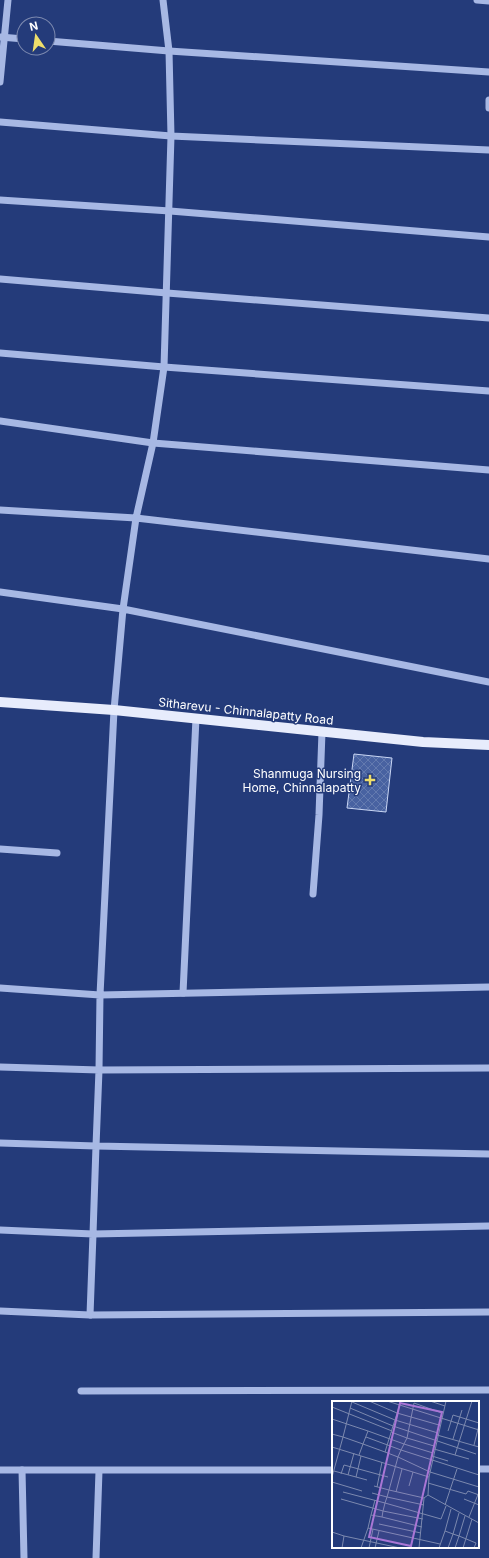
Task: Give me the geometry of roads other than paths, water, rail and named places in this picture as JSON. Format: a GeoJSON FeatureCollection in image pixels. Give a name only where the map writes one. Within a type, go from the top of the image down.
{"type":"FeatureCollection","features":[{"type":"Feature","properties":{"kind":"main road","name":"Sitharevu - Chinnalapatty Road"},"geometry":{"type":"LineString","coordinates":[[0,702],[114,710],[423,742],[489,745]]}},
{"type":"Feature","properties":{"kind":"street"},"geometry":{"type":"LineString","coordinates":[[0,82],[3,37],[8,0]]}},
{"type":"Feature","properties":{"kind":"street"},"geometry":{"type":"LineString","coordinates":[[90,1315],[99,1070],[100,995],[114,710],[123,609],[136,518],[153,443],[164,368],[170,212],[171,136],[169,51],[163,0]]}},
{"type":"Feature","properties":{"kind":"street"},"geometry":{"type":"LineString","coordinates":[[477,0],[489,1]]}},
{"type":"Feature","properties":{"kind":"street"},"geometry":{"type":"LineString","coordinates":[[3,37],[16,38]]}},
{"type":"Feature","properties":{"kind":"street"},"geometry":{"type":"LineString","coordinates":[[56,42],[169,51],[489,72]]}},
{"type":"Feature","properties":{"kind":"street"},"geometry":{"type":"LineString","coordinates":[[489,100],[489,108]]}},
{"type":"Feature","properties":{"kind":"street"},"geometry":{"type":"LineString","coordinates":[[0,122],[171,136],[489,150]]}},
{"type":"Feature","properties":{"kind":"street"},"geometry":{"type":"LineString","coordinates":[[0,200],[489,237]]}},
{"type":"Feature","properties":{"kind":"street"},"geometry":{"type":"LineString","coordinates":[[0,279],[489,318]]}},
{"type":"Feature","properties":{"kind":"street"},"geometry":{"type":"LineString","coordinates":[[0,353],[164,368],[489,391]]}},
{"type":"Feature","properties":{"kind":"street"},"geometry":{"type":"LineString","coordinates":[[0,421],[153,443],[489,470]]}},
{"type":"Feature","properties":{"kind":"street"},"geometry":{"type":"LineString","coordinates":[[0,510],[136,518],[489,559]]}},
{"type":"Feature","properties":{"kind":"street"},"geometry":{"type":"LineString","coordinates":[[0,592],[123,609],[489,682]]}},
{"type":"Feature","properties":{"kind":"street"},"geometry":{"type":"LineString","coordinates":[[183,993],[196,718]]}},
{"type":"Feature","properties":{"kind":"street"},"geometry":{"type":"LineString","coordinates":[[313,894],[319,815],[322,732]]}},
{"type":"Feature","properties":{"kind":"street"},"geometry":{"type":"LineString","coordinates":[[0,849],[57,853]]}},
{"type":"Feature","properties":{"kind":"street"},"geometry":{"type":"LineString","coordinates":[[0,988],[100,995],[489,987]]}},
{"type":"Feature","properties":{"kind":"street"},"geometry":{"type":"LineString","coordinates":[[0,1067],[99,1070],[489,1068]]}},
{"type":"Feature","properties":{"kind":"street"},"geometry":{"type":"LineString","coordinates":[[0,1143],[489,1154]]}},
{"type":"Feature","properties":{"kind":"street"},"geometry":{"type":"LineString","coordinates":[[0,1230],[93,1234],[489,1226]]}},
{"type":"Feature","properties":{"kind":"street"},"geometry":{"type":"LineString","coordinates":[[0,1311],[90,1315],[489,1312]]}},
{"type":"Feature","properties":{"kind":"street"},"geometry":{"type":"LineString","coordinates":[[81,1392],[489,1390]]}},
{"type":"Feature","properties":{"kind":"street"},"geometry":{"type":"LineString","coordinates":[[0,1470],[332,1470]]}},
{"type":"Feature","properties":{"kind":"street"},"geometry":{"type":"LineString","coordinates":[[22,1470],[24,1558]]}},
{"type":"Feature","properties":{"kind":"street"},"geometry":{"type":"LineString","coordinates":[[96,1558],[98,1471]]}},
{"type":"Feature","properties":{"kind":"place","name":"Shanmuga Nursing Home, Chinnalapatty"},"geometry":{"type":"Point","coordinates":[370,780]}}]}
